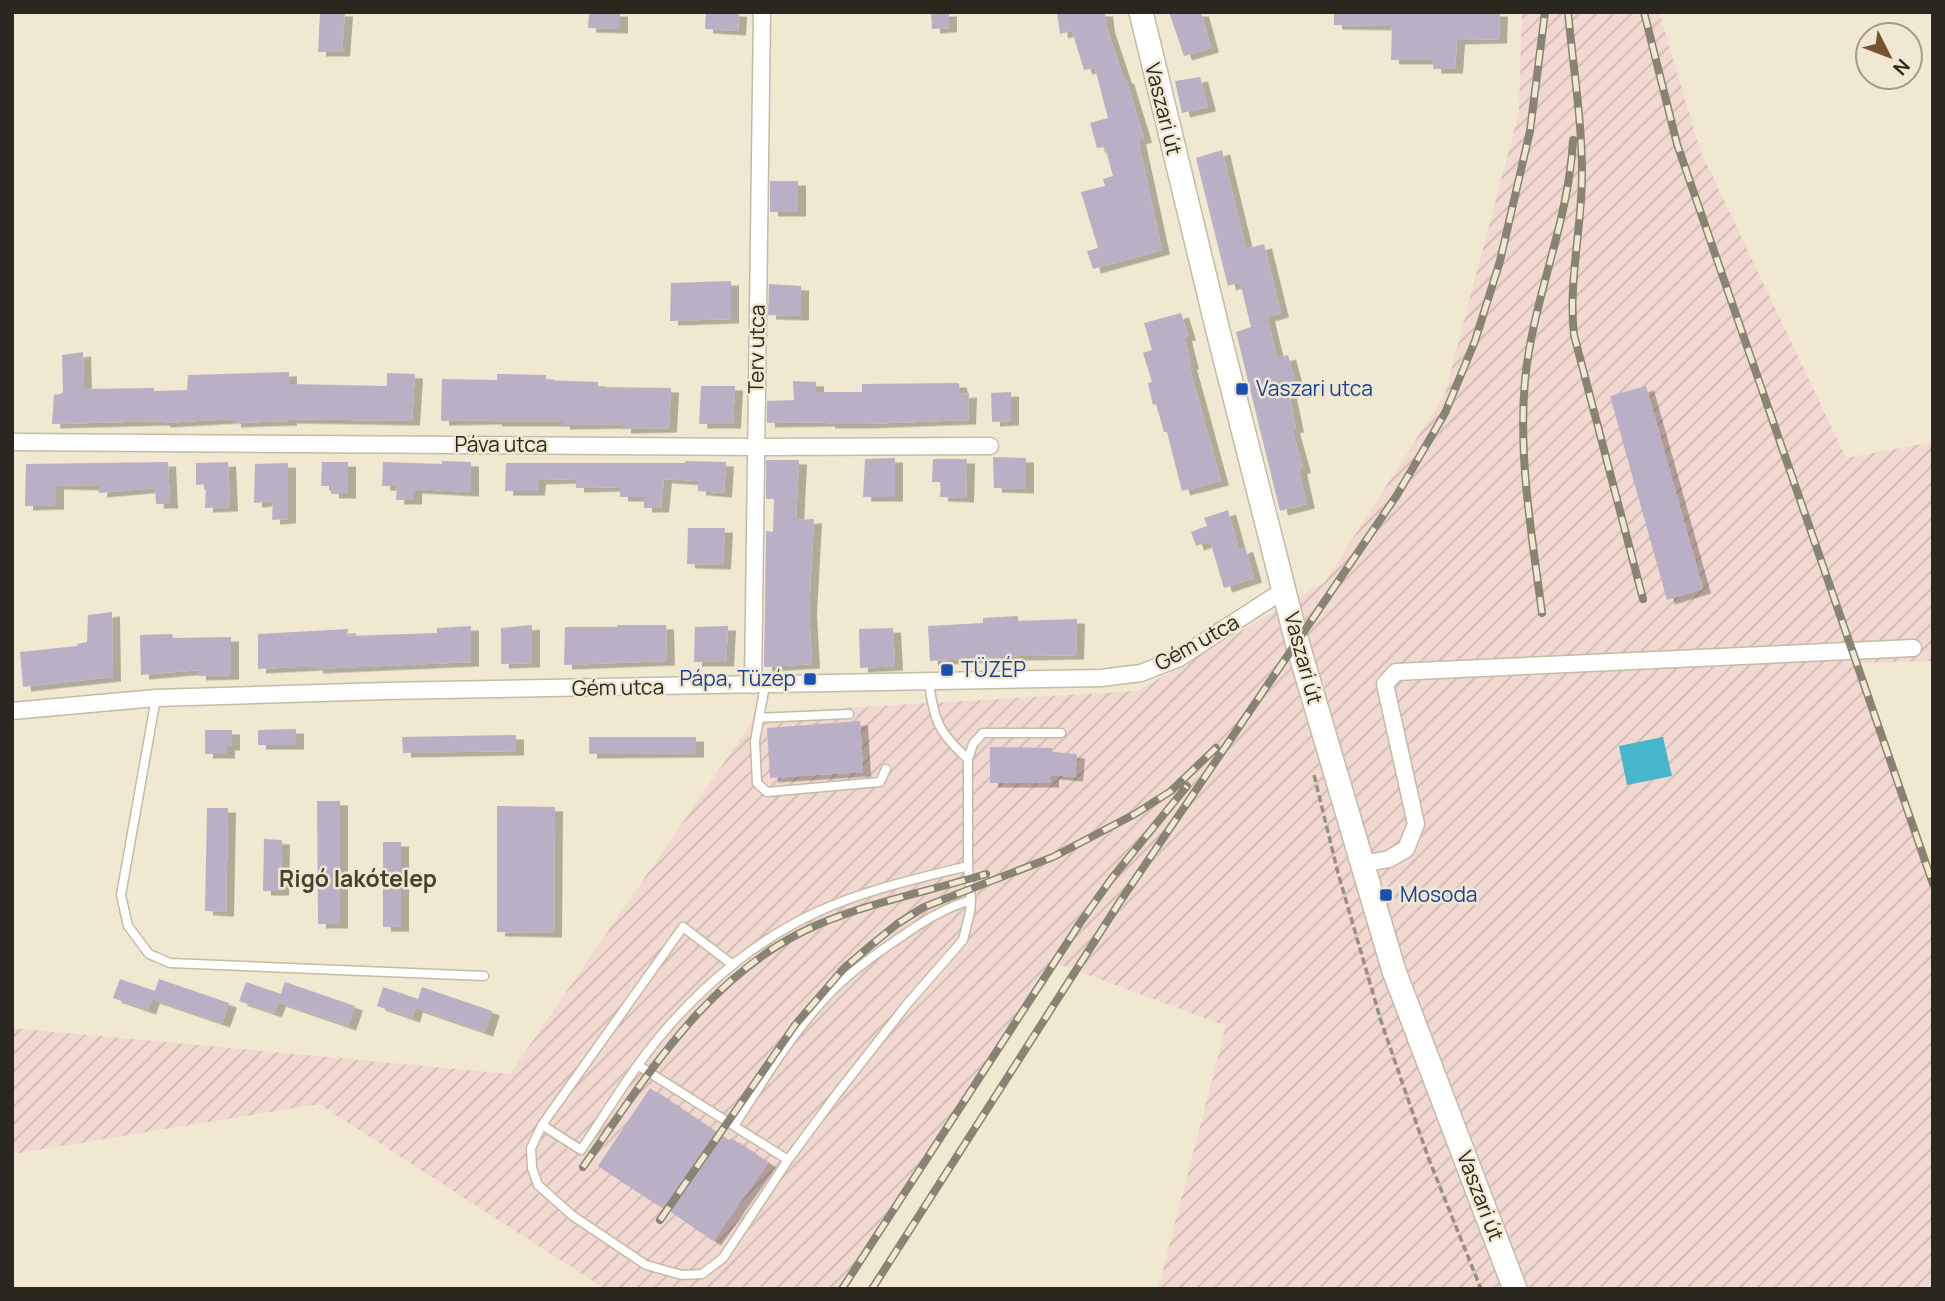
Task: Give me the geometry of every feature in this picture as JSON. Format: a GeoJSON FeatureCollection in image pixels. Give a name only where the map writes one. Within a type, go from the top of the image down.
{"type":"FeatureCollection","features":[{"type":"Feature","properties":{"kind":"main road","name":"Vaszari út"},"geometry":{"type":"LineString","coordinates":[[1141,12],[1297,642],[1362,864],[1394,971],[1515,1289]]}},
{"type":"Feature","properties":{"kind":"street","name":"Terv utca"},"geometry":{"type":"LineString","coordinates":[[759,685],[755,447],[762,12]]}},
{"type":"Feature","properties":{"kind":"street","name":"Páva utca"},"geometry":{"type":"LineString","coordinates":[[12,442],[990,446]]}},
{"type":"Feature","properties":{"kind":"street","name":"Gém utca"},"geometry":{"type":"LineString","coordinates":[[12,711],[156,698],[385,691],[1101,678],[1141,673],[1168,662],[1196,648],[1284,590]]}},
{"type":"Feature","properties":{"kind":"street"},"geometry":{"type":"LineString","coordinates":[[1362,864],[1390,859],[1406,849],[1416,824],[1385,684],[1396,672],[1913,648]]}},
{"type":"Feature","properties":{"kind":"lane"},"geometry":{"type":"LineString","coordinates":[[929,683],[933,714],[951,743],[968,759]]}},
{"type":"Feature","properties":{"kind":"lane"},"geometry":{"type":"LineString","coordinates":[[759,685],[759,718],[755,741],[757,783],[766,792],[880,782],[886,769]]}},
{"type":"Feature","properties":{"kind":"lane"},"geometry":{"type":"LineString","coordinates":[[156,698],[121,895],[128,926],[149,954],[170,963],[484,976]]}},
{"type":"Feature","properties":{"kind":"lane"},"geometry":{"type":"LineString","coordinates":[[759,718],[849,714]]}},
{"type":"Feature","properties":{"kind":"lane"},"geometry":{"type":"LineString","coordinates":[[733,965],[683,928],[542,1125],[531,1148],[532,1168],[538,1185],[573,1216],[646,1265],[681,1275],[702,1274],[723,1258],[788,1160],[908,1003],[962,940],[971,912],[968,759],[973,744],[983,733],[1061,733]]}},
{"type":"Feature","properties":{"kind":"lane"},"geometry":{"type":"LineString","coordinates":[[542,1125],[582,1150],[673,1021],[710,984],[772,936],[815,913],[873,890],[968,866]]}},
{"type":"Feature","properties":{"kind":"lane"},"geometry":{"type":"LineString","coordinates":[[734,1126],[784,1049],[828,995],[860,965],[918,925],[955,905],[971,900]]}},
{"type":"Feature","properties":{"kind":"lane"},"geometry":{"type":"LineString","coordinates":[[639,1066],[788,1160]]}},
{"type":"Feature","properties":{"kind":"path"},"geometry":{"type":"LineString","coordinates":[[1316,766],[1314,778],[1338,873],[1381,1021],[1428,1157],[1481,1289]]}},
{"type":"Feature","properties":{"kind":"shaded area"},"geometry":{"type":"Polygon","coordinates":[[[1522,12],[1659,12],[1700,150],[1846,458],[1933,442],[1933,661],[1860,663],[1933,872],[1933,1289],[1158,1289],[1226,1026],[1059,964],[843,1289],[605,1289],[319,1104],[12,1154],[12,1028],[510,1074],[758,713],[1138,691],[1325,582],[1445,394],[1519,112],[1522,12]]]}},
{"type":"Feature","properties":{"kind":"water"},"geometry":{"type":"Polygon","coordinates":[[[1663,737],[1672,776],[1627,785],[1619,746],[1663,737]]]}},
{"type":"Feature","properties":{"kind":"building"},"geometry":{"type":"Polygon","coordinates":[[[320,12],[345,12],[342,52],[318,52],[320,12]]]}},
{"type":"Feature","properties":{"kind":"building"},"geometry":{"type":"Polygon","coordinates":[[[589,12],[620,12],[620,29],[588,28],[589,12]]]}},
{"type":"Feature","properties":{"kind":"building"},"geometry":{"type":"Polygon","coordinates":[[[706,12],[739,12],[738,31],[705,29],[706,12]]]}},
{"type":"Feature","properties":{"kind":"building"},"geometry":{"type":"Polygon","coordinates":[[[931,12],[949,12],[949,28],[932,29],[931,12]]]}},
{"type":"Feature","properties":{"kind":"building"},"geometry":{"type":"Polygon","coordinates":[[[1057,12],[1105,12],[1107,28],[1144,138],[1138,140],[1162,250],[1093,269],[1087,251],[1098,248],[1081,192],[1105,186],[1103,179],[1113,176],[1105,147],[1097,148],[1090,123],[1108,118],[1095,68],[1084,70],[1072,31],[1060,34],[1057,12]]]}},
{"type":"Feature","properties":{"kind":"building"},"geometry":{"type":"Polygon","coordinates":[[[1169,12],[1201,12],[1211,48],[1184,56],[1169,12]]]}},
{"type":"Feature","properties":{"kind":"building"},"geometry":{"type":"Polygon","coordinates":[[[1334,12],[1500,12],[1499,39],[1457,40],[1455,69],[1433,69],[1434,60],[1391,60],[1392,26],[1334,25],[1334,12]]]}},
{"type":"Feature","properties":{"kind":"building"},"geometry":{"type":"Polygon","coordinates":[[[1200,77],[1208,107],[1182,113],[1175,81],[1200,77]]]}},
{"type":"Feature","properties":{"kind":"building"},"geometry":{"type":"Polygon","coordinates":[[[1222,150],[1246,249],[1264,244],[1281,313],[1267,317],[1277,358],[1288,355],[1298,392],[1289,394],[1296,428],[1292,429],[1303,468],[1299,470],[1307,504],[1280,511],[1236,332],[1251,327],[1240,282],[1228,286],[1196,158],[1222,150]]]}},
{"type":"Feature","properties":{"kind":"building"},"geometry":{"type":"Polygon","coordinates":[[[770,181],[798,181],[798,212],[770,212],[770,181]]]}},
{"type":"Feature","properties":{"kind":"building"},"geometry":{"type":"Polygon","coordinates":[[[731,281],[731,319],[670,321],[671,283],[731,281]]]}},
{"type":"Feature","properties":{"kind":"building"},"geometry":{"type":"Polygon","coordinates":[[[769,284],[801,286],[801,316],[768,315],[769,284]]]}},
{"type":"Feature","properties":{"kind":"building"},"geometry":{"type":"Polygon","coordinates":[[[1181,313],[1188,336],[1184,337],[1189,365],[1221,481],[1182,491],[1167,432],[1164,432],[1156,404],[1153,405],[1148,383],[1152,382],[1143,353],[1152,350],[1144,323],[1181,313]]]}},
{"type":"Feature","properties":{"kind":"building"},"geometry":{"type":"Polygon","coordinates":[[[83,352],[84,389],[187,390],[188,375],[289,372],[289,384],[387,386],[387,373],[415,374],[412,421],[289,419],[233,423],[233,419],[52,424],[54,395],[63,393],[62,355],[83,352]]]}},
{"type":"Feature","properties":{"kind":"building"},"geometry":{"type":"Polygon","coordinates":[[[497,374],[546,375],[546,380],[598,382],[598,387],[671,388],[669,428],[623,429],[623,424],[562,425],[562,422],[441,421],[442,379],[497,380],[497,374]]]}},
{"type":"Feature","properties":{"kind":"building"},"geometry":{"type":"Polygon","coordinates":[[[793,381],[816,382],[816,392],[862,392],[862,384],[959,383],[960,394],[969,393],[968,420],[863,424],[767,423],[767,401],[794,400],[793,381]]]}},
{"type":"Feature","properties":{"kind":"building"},"geometry":{"type":"Polygon","coordinates":[[[701,386],[735,386],[733,424],[699,424],[701,386]]]}},
{"type":"Feature","properties":{"kind":"building"},"geometry":{"type":"Polygon","coordinates":[[[1646,386],[1703,589],[1667,600],[1610,396],[1646,386]]]}},
{"type":"Feature","properties":{"kind":"building"},"geometry":{"type":"Polygon","coordinates":[[[1011,392],[1011,421],[992,422],[991,393],[1011,392]]]}},
{"type":"Feature","properties":{"kind":"building"},"geometry":{"type":"Polygon","coordinates":[[[993,457],[1026,458],[1026,489],[994,488],[993,457]]]}},
{"type":"Feature","properties":{"kind":"building"},"geometry":{"type":"Polygon","coordinates":[[[895,458],[895,497],[863,497],[865,459],[895,458]]]}},
{"type":"Feature","properties":{"kind":"building"},"geometry":{"type":"Polygon","coordinates":[[[933,459],[967,459],[966,498],[940,497],[941,482],[932,482],[933,459]]]}},
{"type":"Feature","properties":{"kind":"building"},"geometry":{"type":"Polygon","coordinates":[[[766,460],[799,460],[796,520],[814,519],[809,610],[812,664],[764,667],[766,531],[773,532],[774,499],[766,499],[766,460]]]}},
{"type":"Feature","properties":{"kind":"building"},"geometry":{"type":"Polygon","coordinates":[[[442,461],[471,462],[471,492],[414,489],[414,500],[396,500],[397,486],[382,486],[383,462],[442,464],[442,461]]]}},
{"type":"Feature","properties":{"kind":"building"},"geometry":{"type":"Polygon","coordinates":[[[168,462],[170,504],[156,504],[155,488],[99,493],[99,486],[56,485],[56,505],[25,506],[26,464],[168,462]]]}},
{"type":"Feature","properties":{"kind":"building"},"geometry":{"type":"Polygon","coordinates":[[[228,462],[230,507],[205,508],[206,484],[196,485],[196,463],[228,462]]]}},
{"type":"Feature","properties":{"kind":"building"},"geometry":{"type":"Polygon","coordinates":[[[322,462],[348,462],[348,494],[331,494],[331,486],[321,486],[322,462]]]}},
{"type":"Feature","properties":{"kind":"building"},"geometry":{"type":"Polygon","coordinates":[[[726,462],[724,493],[698,491],[698,481],[664,479],[661,508],[644,508],[644,497],[620,497],[620,487],[576,488],[576,479],[538,480],[537,491],[505,491],[506,463],[726,462]]]}},
{"type":"Feature","properties":{"kind":"building"},"geometry":{"type":"Polygon","coordinates":[[[288,463],[288,519],[272,520],[273,501],[254,503],[255,464],[288,463]]]}},
{"type":"Feature","properties":{"kind":"building"},"geometry":{"type":"Polygon","coordinates":[[[1228,510],[1239,550],[1245,547],[1254,578],[1224,588],[1210,541],[1196,546],[1191,532],[1207,526],[1204,518],[1228,510]]]}},
{"type":"Feature","properties":{"kind":"building"},"geometry":{"type":"Polygon","coordinates":[[[688,528],[725,528],[723,565],[687,564],[688,528]]]}},
{"type":"Feature","properties":{"kind":"building"},"geometry":{"type":"Polygon","coordinates":[[[112,612],[113,677],[23,687],[20,652],[77,646],[87,642],[88,615],[112,612]]]}},
{"type":"Feature","properties":{"kind":"building"},"geometry":{"type":"Polygon","coordinates":[[[1018,616],[1018,621],[1077,619],[1076,655],[930,661],[928,626],[983,623],[983,618],[1018,616]]]}},
{"type":"Feature","properties":{"kind":"building"},"geometry":{"type":"Polygon","coordinates":[[[532,625],[532,663],[501,664],[501,628],[532,625]]]}},
{"type":"Feature","properties":{"kind":"building"},"geometry":{"type":"Polygon","coordinates":[[[666,625],[667,661],[564,665],[565,627],[666,625]]]}},
{"type":"Feature","properties":{"kind":"building"},"geometry":{"type":"Polygon","coordinates":[[[471,626],[471,662],[258,669],[258,634],[348,629],[347,636],[437,633],[437,628],[471,626]]]}},
{"type":"Feature","properties":{"kind":"building"},"geometry":{"type":"Polygon","coordinates":[[[728,626],[726,662],[694,662],[695,627],[728,626]]]}},
{"type":"Feature","properties":{"kind":"building"},"geometry":{"type":"Polygon","coordinates":[[[893,628],[895,666],[860,668],[859,629],[893,628]]]}},
{"type":"Feature","properties":{"kind":"building"},"geometry":{"type":"Polygon","coordinates":[[[172,634],[173,638],[231,637],[231,675],[198,676],[198,670],[141,675],[140,635],[172,634]]]}},
{"type":"Feature","properties":{"kind":"building"},"geometry":{"type":"Polygon","coordinates":[[[860,721],[863,772],[770,778],[767,728],[860,721]]]}},
{"type":"Feature","properties":{"kind":"building"},"geometry":{"type":"Polygon","coordinates":[[[296,729],[296,745],[258,745],[258,730],[296,729]]]}},
{"type":"Feature","properties":{"kind":"building"},"geometry":{"type":"Polygon","coordinates":[[[205,730],[232,730],[232,746],[227,746],[227,754],[205,754],[205,730]]]}},
{"type":"Feature","properties":{"kind":"building"},"geometry":{"type":"Polygon","coordinates":[[[516,735],[516,751],[403,753],[402,737],[516,735]]]}},
{"type":"Feature","properties":{"kind":"building"},"geometry":{"type":"Polygon","coordinates":[[[589,737],[696,737],[696,753],[589,754],[589,737]]]}},
{"type":"Feature","properties":{"kind":"building"},"geometry":{"type":"Polygon","coordinates":[[[990,747],[1052,748],[1052,752],[1077,754],[1075,777],[1051,775],[1051,783],[990,783],[990,747]]]}},
{"type":"Feature","properties":{"kind":"building"},"geometry":{"type":"Polygon","coordinates":[[[317,801],[340,801],[340,924],[318,924],[317,801]]]}},
{"type":"Feature","properties":{"kind":"building"},"geometry":{"type":"Polygon","coordinates":[[[497,806],[555,807],[554,933],[497,932],[497,806]]]}},
{"type":"Feature","properties":{"kind":"building"},"geometry":{"type":"Polygon","coordinates":[[[207,808],[228,808],[226,912],[205,911],[207,808]]]}},
{"type":"Feature","properties":{"kind":"building"},"geometry":{"type":"Polygon","coordinates":[[[264,839],[282,840],[281,891],[263,891],[264,839]]]}},
{"type":"Feature","properties":{"kind":"building"},"geometry":{"type":"Polygon","coordinates":[[[383,842],[401,842],[401,927],[383,927],[383,842]]]}},
{"type":"Feature","properties":{"kind":"building"},"geometry":{"type":"Polygon","coordinates":[[[120,979],[155,991],[148,1010],[113,998],[120,979]]]}},
{"type":"Feature","properties":{"kind":"building"},"geometry":{"type":"Polygon","coordinates":[[[159,979],[229,1003],[222,1023],[152,999],[159,979]]]}},
{"type":"Feature","properties":{"kind":"building"},"geometry":{"type":"Polygon","coordinates":[[[246,982],[281,994],[274,1013],[239,1001],[246,982]]]}},
{"type":"Feature","properties":{"kind":"building"},"geometry":{"type":"Polygon","coordinates":[[[285,982],[355,1006],[348,1026],[278,1002],[285,982]]]}},
{"type":"Feature","properties":{"kind":"building"},"geometry":{"type":"Polygon","coordinates":[[[383,987],[418,999],[422,987],[492,1011],[485,1032],[415,1008],[412,1018],[377,1006],[383,987]]]}},
{"type":"Feature","properties":{"kind":"building"},"geometry":{"type":"Polygon","coordinates":[[[650,1088],[729,1141],[731,1138],[768,1163],[713,1241],[598,1166],[650,1088]]]}},
{"type":"Feature","properties":{"kind":"railway"},"geometry":{"type":"LineString","coordinates":[[872,1289],[1119,903],[1397,495],[1445,413],[1475,341],[1500,261],[1530,131],[1545,12]]}},
{"type":"Feature","properties":{"kind":"railway"},"geometry":{"type":"LineString","coordinates":[[1568,12],[1582,154],[1573,295],[1574,335],[1643,599]]}},
{"type":"Feature","properties":{"kind":"railway"},"geometry":{"type":"LineString","coordinates":[[1644,12],[1677,144],[1933,884]]}},
{"type":"Feature","properties":{"kind":"railway"},"geometry":{"type":"LineString","coordinates":[[1542,613],[1530,526],[1523,409],[1529,350],[1565,201],[1573,140]]}},
{"type":"Feature","properties":{"kind":"railway"},"geometry":{"type":"LineString","coordinates":[[660,1220],[795,1025],[844,968],[897,924],[924,907],[1053,857],[1135,814],[1171,791],[1216,748]]}},
{"type":"Feature","properties":{"kind":"railway"},"geometry":{"type":"LineString","coordinates":[[842,1289],[1080,923],[1112,878],[1187,786]]}},
{"type":"Feature","properties":{"kind":"railway"},"geometry":{"type":"LineString","coordinates":[[583,1167],[684,1029],[744,969],[779,945],[837,917],[986,874]]}},
{"type":"Feature","properties":{"kind":"place","name":"Vaszari utca"},"geometry":{"type":"Point","coordinates":[1242,389]}},
{"type":"Feature","properties":{"kind":"place","name":"TÜZÉP"},"geometry":{"type":"Point","coordinates":[947,670]}},
{"type":"Feature","properties":{"kind":"place","name":"Pápa, Tüzép"},"geometry":{"type":"Point","coordinates":[810,679]}},
{"type":"Feature","properties":{"kind":"place","name":"Mosoda"},"geometry":{"type":"Point","coordinates":[1386,895]}},
{"type":"Feature","properties":{"kind":"district","name":"Rigó lakótelep"},"geometry":{"type":"Point","coordinates":[358,879]}}]}
